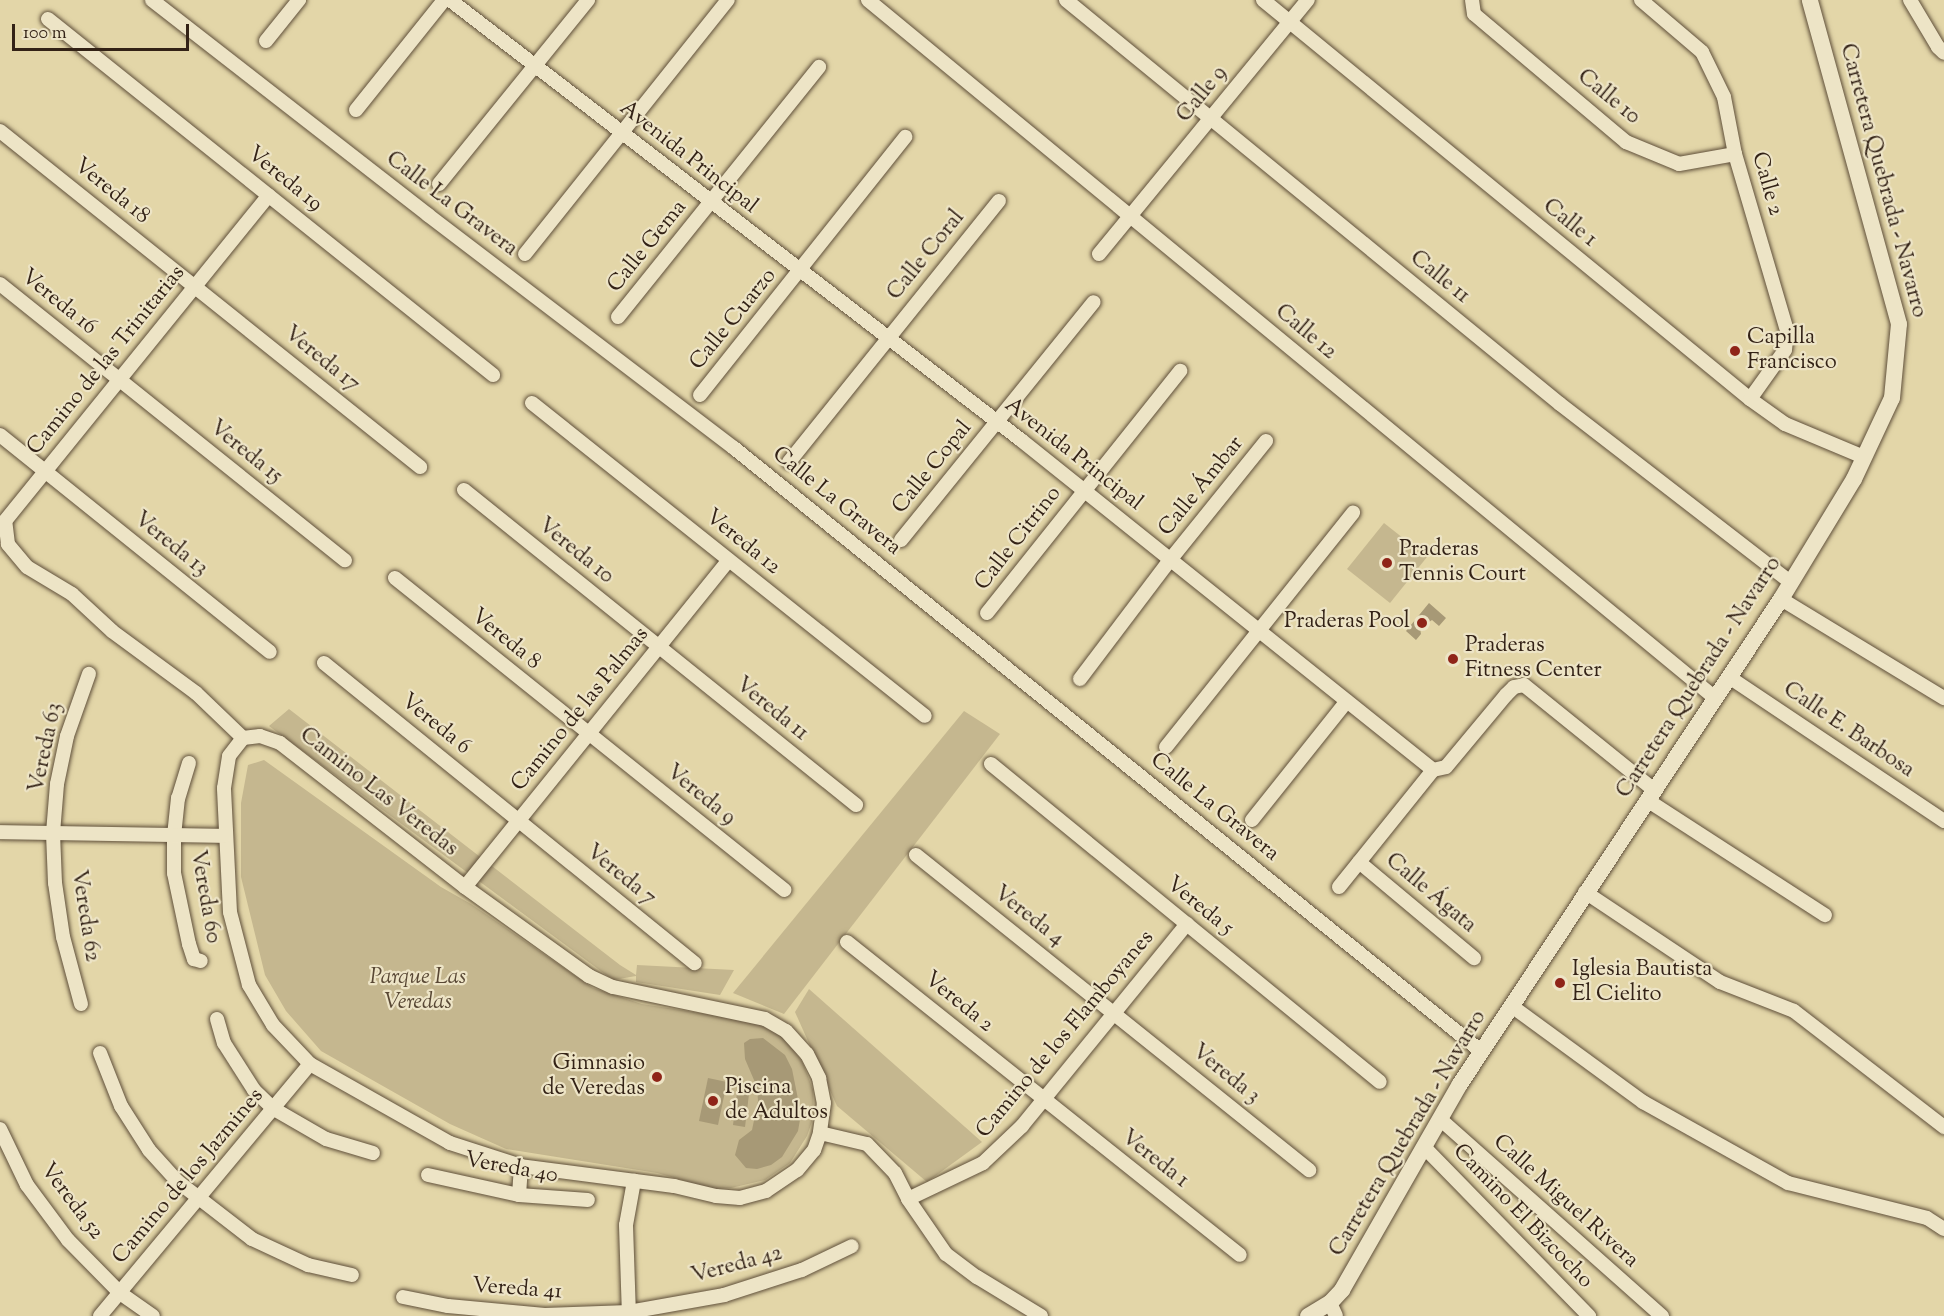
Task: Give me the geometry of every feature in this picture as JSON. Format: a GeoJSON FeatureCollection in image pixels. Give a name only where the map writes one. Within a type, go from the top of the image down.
{"type":"FeatureCollection","features":[{"type":"Feature","properties":{"kind":"street","name":"Calle La Gravera"},"geometry":{"type":"LineString","coordinates":[[152,0],[428,215],[743,455],[1482,1052]]}},
{"type":"Feature","properties":{"kind":"street"},"geometry":{"type":"LineString","coordinates":[[266,41],[299,0]]}},
{"type":"Feature","properties":{"kind":"street"},"geometry":{"type":"LineString","coordinates":[[356,110],[444,0]]}},
{"type":"Feature","properties":{"kind":"street","name":"Avenida Principal"},"geometry":{"type":"LineString","coordinates":[[450,0],[534,67],[998,422],[1433,770]]}},
{"type":"Feature","properties":{"kind":"street"},"geometry":{"type":"LineString","coordinates":[[439,184],[588,0]]}},
{"type":"Feature","properties":{"kind":"street"},"geometry":{"type":"LineString","coordinates":[[525,254],[728,0]]}},
{"type":"Feature","properties":{"kind":"street","name":"Calle 12"},"geometry":{"type":"LineString","coordinates":[[868,0],[1714,698]]}},
{"type":"Feature","properties":{"kind":"street","name":"Calle 11"},"geometry":{"type":"LineString","coordinates":[[1066,0],[1560,404],[1790,582]]}},
{"type":"Feature","properties":{"kind":"street","name":"Calle 1"},"geometry":{"type":"LineString","coordinates":[[1263,0],[1750,399],[1785,424],[1864,457]]}},
{"type":"Feature","properties":{"kind":"street","name":"Calle 9"},"geometry":{"type":"LineString","coordinates":[[1099,254],[1308,0]]}},
{"type":"Feature","properties":{"kind":"street","name":"Calle 10"},"geometry":{"type":"LineString","coordinates":[[1472,0],[1474,14],[1626,142],[1679,164],[1735,154]]}},
{"type":"Feature","properties":{"kind":"street","name":"Calle 2"},"geometry":{"type":"LineString","coordinates":[[1641,0],[1702,52],[1724,98],[1735,154],[1787,332],[1785,350],[1750,399]]}},
{"type":"Feature","properties":{"kind":"street","name":"Carretera Quebrada - Navarro"},"geometry":{"type":"LineString","coordinates":[[1308,1316],[1333,1310],[1342,1290],[1440,1119],[1482,1052],[1585,892],[1781,599],[1854,479],[1892,398],[1899,324],[1810,0]]}},
{"type":"Feature","properties":{"kind":"street"},"geometry":{"type":"LineString","coordinates":[[1910,0],[1938,47],[1944,53]]}},
{"type":"Feature","properties":{"kind":"street","name":"Vereda 19"},"geometry":{"type":"LineString","coordinates":[[48,19],[493,375]]}},
{"type":"Feature","properties":{"kind":"street","name":"Calle Gema"},"geometry":{"type":"LineString","coordinates":[[618,317],[712,203],[819,67]]}},
{"type":"Feature","properties":{"kind":"street","name":"Vereda 18"},"geometry":{"type":"LineString","coordinates":[[0,131],[195,287]]}},
{"type":"Feature","properties":{"kind":"street","name":"Calle Cuarzo"},"geometry":{"type":"LineString","coordinates":[[700,395],[801,272],[905,137]]}},
{"type":"Feature","properties":{"kind":"street","name":"Camino de las Trinitarias"},"geometry":{"type":"LineString","coordinates":[[243,738],[196,693],[112,631],[72,594],[27,567],[8,544],[5,520],[118,378],[269,195]]}},
{"type":"Feature","properties":{"kind":"street","name":"Calle Coral"},"geometry":{"type":"LineString","coordinates":[[789,462],[999,201]]}},
{"type":"Feature","properties":{"kind":"street","name":"Vereda 16"},"geometry":{"type":"LineString","coordinates":[[0,284],[118,378]]}},
{"type":"Feature","properties":{"kind":"street","name":"Vereda 17"},"geometry":{"type":"LineString","coordinates":[[195,287],[420,467]]}},
{"type":"Feature","properties":{"kind":"street","name":"Calle Copal"},"geometry":{"type":"LineString","coordinates":[[901,540],[1094,302]]}},
{"type":"Feature","properties":{"kind":"street","name":"Calle Citrino"},"geometry":{"type":"LineString","coordinates":[[987,613],[1180,371]]}},
{"type":"Feature","properties":{"kind":"street","name":"Vereda 15"},"geometry":{"type":"LineString","coordinates":[[118,378],[345,560]]}},
{"type":"Feature","properties":{"kind":"street","name":"Vereda 12"},"geometry":{"type":"LineString","coordinates":[[532,403],[925,716]]}},
{"type":"Feature","properties":{"kind":"street","name":"Vereda 13"},"geometry":{"type":"LineString","coordinates":[[0,435],[270,652]]}},
{"type":"Feature","properties":{"kind":"street","name":"Calle Ámbar"},"geometry":{"type":"LineString","coordinates":[[1080,679],[1170,560],[1266,441]]}},
{"type":"Feature","properties":{"kind":"street","name":"Vereda 10"},"geometry":{"type":"LineString","coordinates":[[464,490],[659,647]]}},
{"type":"Feature","properties":{"kind":"street"},"geometry":{"type":"LineString","coordinates":[[1166,747],[1353,513]]}},
{"type":"Feature","properties":{"kind":"street","name":"Camino de las Palmas"},"geometry":{"type":"LineString","coordinates":[[465,887],[729,560]]}},
{"type":"Feature","properties":{"kind":"street","name":"Vereda 8"},"geometry":{"type":"LineString","coordinates":[[395,578],[589,734]]}},
{"type":"Feature","properties":{"kind":"street"},"geometry":{"type":"LineString","coordinates":[[1781,599],[1944,698]]}},
{"type":"Feature","properties":{"kind":"street","name":"Vereda 11"},"geometry":{"type":"LineString","coordinates":[[659,647],[856,805]]}},
{"type":"Feature","properties":{"kind":"street","name":"Vereda 6"},"geometry":{"type":"LineString","coordinates":[[324,663],[518,820]]}},
{"type":"Feature","properties":{"kind":"street","name":"Vereda 63"},"geometry":{"type":"LineString","coordinates":[[52,833],[57,784],[67,736],[89,674]]}},
{"type":"Feature","properties":{"kind":"street","name":"Calle E. Barbosa"},"geometry":{"type":"LineString","coordinates":[[1729,677],[1944,821]]}},
{"type":"Feature","properties":{"kind":"street"},"geometry":{"type":"LineString","coordinates":[[1339,887],[1433,770],[1446,767],[1506,695],[1514,687],[1524,685],[1650,794],[1825,915]]}},
{"type":"Feature","properties":{"kind":"street"},"geometry":{"type":"LineString","coordinates":[[1252,820],[1347,701]]}},
{"type":"Feature","properties":{"kind":"street","name":"Vereda 9"},"geometry":{"type":"LineString","coordinates":[[589,734],[785,890]]}},
{"type":"Feature","properties":{"kind":"street","name":"Camino Las Veredas"},"geometry":{"type":"LineString","coordinates":[[260,736],[280,743],[465,887],[597,980],[613,987],[765,1019],[786,1031],[807,1054],[819,1078],[824,1103],[820,1133],[814,1150],[797,1170],[766,1191],[740,1198],[716,1196],[674,1186],[521,1166],[450,1143],[310,1064],[273,1025],[249,985],[230,912],[224,836],[224,788],[229,756],[243,738],[260,736]]}},
{"type":"Feature","properties":{"kind":"street"},"geometry":{"type":"LineString","coordinates":[[174,836],[178,798],[189,763]]}},
{"type":"Feature","properties":{"kind":"street","name":"Vereda 5"},"geometry":{"type":"LineString","coordinates":[[991,764],[1380,1082]]}},
{"type":"Feature","properties":{"kind":"street","name":"Vereda 7"},"geometry":{"type":"LineString","coordinates":[[518,820],[695,963]]}},
{"type":"Feature","properties":{"kind":"street"},"geometry":{"type":"LineString","coordinates":[[0,832],[224,836]]}},
{"type":"Feature","properties":{"kind":"street","name":"Vereda 62"},"geometry":{"type":"LineString","coordinates":[[52,833],[55,883],[63,937],[81,1004]]}},
{"type":"Feature","properties":{"kind":"street","name":"Vereda 60"},"geometry":{"type":"LineString","coordinates":[[174,836],[174,873],[181,912],[194,959],[201,961]]}},
{"type":"Feature","properties":{"kind":"street","name":"Vereda 4"},"geometry":{"type":"LineString","coordinates":[[916,855],[1115,1012]]}},
{"type":"Feature","properties":{"kind":"street","name":"Calle Ágata"},"geometry":{"type":"LineString","coordinates":[[1359,862],[1474,957]]}},
{"type":"Feature","properties":{"kind":"street"},"geometry":{"type":"LineString","coordinates":[[1585,892],[1720,982],[1794,1011],[1944,1127]]}},
{"type":"Feature","properties":{"kind":"street","name":"Camino de los Flamboyanes"},"geometry":{"type":"LineString","coordinates":[[908,1199],[983,1163],[1022,1126],[1042,1098],[1187,924]]}},
{"type":"Feature","properties":{"kind":"street","name":"Vereda 2"},"geometry":{"type":"LineString","coordinates":[[848,942],[1042,1098]]}},
{"type":"Feature","properties":{"kind":"street"},"geometry":{"type":"LineString","coordinates":[[1513,1007],[1643,1102],[1788,1183],[1927,1218],[1944,1229]]}},
{"type":"Feature","properties":{"kind":"street","name":"Vereda 3"},"geometry":{"type":"LineString","coordinates":[[1115,1012],[1309,1170]]}},
{"type":"Feature","properties":{"kind":"street"},"geometry":{"type":"LineString","coordinates":[[218,1019],[224,1043],[254,1090],[274,1109],[326,1139],[373,1153]]}},
{"type":"Feature","properties":{"kind":"street"},"geometry":{"type":"LineString","coordinates":[[100,1053],[121,1106],[149,1150],[197,1199],[252,1239],[308,1265],[352,1275]]}},
{"type":"Feature","properties":{"kind":"street","name":"Camino de los Jazmines"},"geometry":{"type":"LineString","coordinates":[[100,1316],[310,1064]]}},
{"type":"Feature","properties":{"kind":"street","name":"Vereda 1"},"geometry":{"type":"LineString","coordinates":[[1042,1098],[1240,1255]]}},
{"type":"Feature","properties":{"kind":"street","name":"Calle Miguel Rivera"},"geometry":{"type":"LineString","coordinates":[[1440,1119],[1662,1316]]}},
{"type":"Feature","properties":{"kind":"street","name":"Vereda 52"},"geometry":{"type":"LineString","coordinates":[[0,1129],[27,1185],[68,1240],[120,1293],[153,1316]]}},
{"type":"Feature","properties":{"kind":"street"},"geometry":{"type":"LineString","coordinates":[[820,1133],[867,1144],[895,1173],[908,1199],[946,1254],[977,1277],[1041,1316]]}},
{"type":"Feature","properties":{"kind":"street","name":"Camino El Bizcocho"},"geometry":{"type":"LineString","coordinates":[[1425,1148],[1589,1316]]}},
{"type":"Feature","properties":{"kind":"street"},"geometry":{"type":"LineString","coordinates":[[519,1195],[521,1166]]}},
{"type":"Feature","properties":{"kind":"street","name":"Vereda 40"},"geometry":{"type":"LineString","coordinates":[[428,1175],[519,1195],[588,1200]]}},
{"type":"Feature","properties":{"kind":"street"},"geometry":{"type":"LineString","coordinates":[[629,1314],[626,1225],[634,1181]]}},
{"type":"Feature","properties":{"kind":"street","name":"Vereda 42"},"geometry":{"type":"LineString","coordinates":[[629,1314],[724,1295],[802,1270],[852,1246]]}},
{"type":"Feature","properties":{"kind":"street","name":"Vereda 41"},"geometry":{"type":"LineString","coordinates":[[403,1298],[448,1306],[545,1315],[629,1314]]}},
{"type":"Feature","properties":{"kind":"green space","name":"Praderas Tennis Court"},"geometry":{"type":"Polygon","coordinates":[[[1384,523],[1427,557],[1390,603],[1347,569],[1384,523]]]}},
{"type":"Feature","properties":{"kind":"green space"},"geometry":{"type":"Polygon","coordinates":[[[289,709],[620,965],[636,975],[637,965],[734,970],[720,995],[636,982],[636,976],[613,980],[269,726],[289,709]]]}},
{"type":"Feature","properties":{"kind":"green space"},"geometry":{"type":"Polygon","coordinates":[[[964,711],[1000,734],[784,1014],[733,993],[964,711]]]}},
{"type":"Feature","properties":{"kind":"green space","name":"Parque Las Veredas"},"geometry":{"type":"Polygon","coordinates":[[[264,760],[441,887],[471,904],[593,988],[642,1004],[758,1022],[786,1039],[803,1063],[813,1090],[814,1116],[807,1136],[790,1163],[765,1180],[731,1188],[714,1189],[657,1173],[506,1149],[450,1124],[321,1051],[286,1011],[265,975],[241,877],[241,803],[248,765],[264,760]]]}},
{"type":"Feature","properties":{"kind":"green space"},"geometry":{"type":"Polygon","coordinates":[[[809,989],[982,1142],[927,1182],[837,1106],[795,1012],[809,989]]]}},
{"type":"Feature","properties":{"kind":"shaded area","name":"Praderas Pool"},"geometry":{"type":"Polygon","coordinates":[[[1429,603],[1446,618],[1439,626],[1432,620],[1420,628],[1421,634],[1416,640],[1406,631],[1429,603]]]}},
{"type":"Feature","properties":{"kind":"shaded area"},"geometry":{"type":"Polygon","coordinates":[[[763,1038],[785,1055],[792,1069],[801,1114],[798,1131],[782,1157],[771,1165],[757,1169],[746,1168],[735,1155],[739,1140],[752,1130],[758,1101],[757,1087],[745,1059],[744,1043],[750,1039],[763,1038]]]}},
{"type":"Feature","properties":{"kind":"shaded area","name":"Piscina de Adultos"},"geometry":{"type":"Polygon","coordinates":[[[708,1078],[727,1082],[718,1125],[699,1121],[708,1078]]]}},
{"type":"Feature","properties":{"kind":"shaded area"},"geometry":{"type":"Polygon","coordinates":[[[737,1093],[749,1094],[745,1127],[733,1125],[737,1093]]]}},
{"type":"Feature","properties":{"kind":"place","name":"Capilla Francisco"},"geometry":{"type":"Point","coordinates":[1735,351]}},
{"type":"Feature","properties":{"kind":"place","name":"Praderas Tennis Court"},"geometry":{"type":"Point","coordinates":[1387,563]}},
{"type":"Feature","properties":{"kind":"place","name":"Praderas Pool"},"geometry":{"type":"Point","coordinates":[1422,623]}},
{"type":"Feature","properties":{"kind":"place","name":"Praderas Fitness Center"},"geometry":{"type":"Point","coordinates":[1453,659]}},
{"type":"Feature","properties":{"kind":"place","name":"Iglesia Bautista El Cielito"},"geometry":{"type":"Point","coordinates":[1560,983]}},
{"type":"Feature","properties":{"kind":"place","name":"Gimnasio de Veredas"},"geometry":{"type":"Point","coordinates":[657,1077]}},
{"type":"Feature","properties":{"kind":"place","name":"Piscina de Adultos"},"geometry":{"type":"Point","coordinates":[713,1101]}}]}
